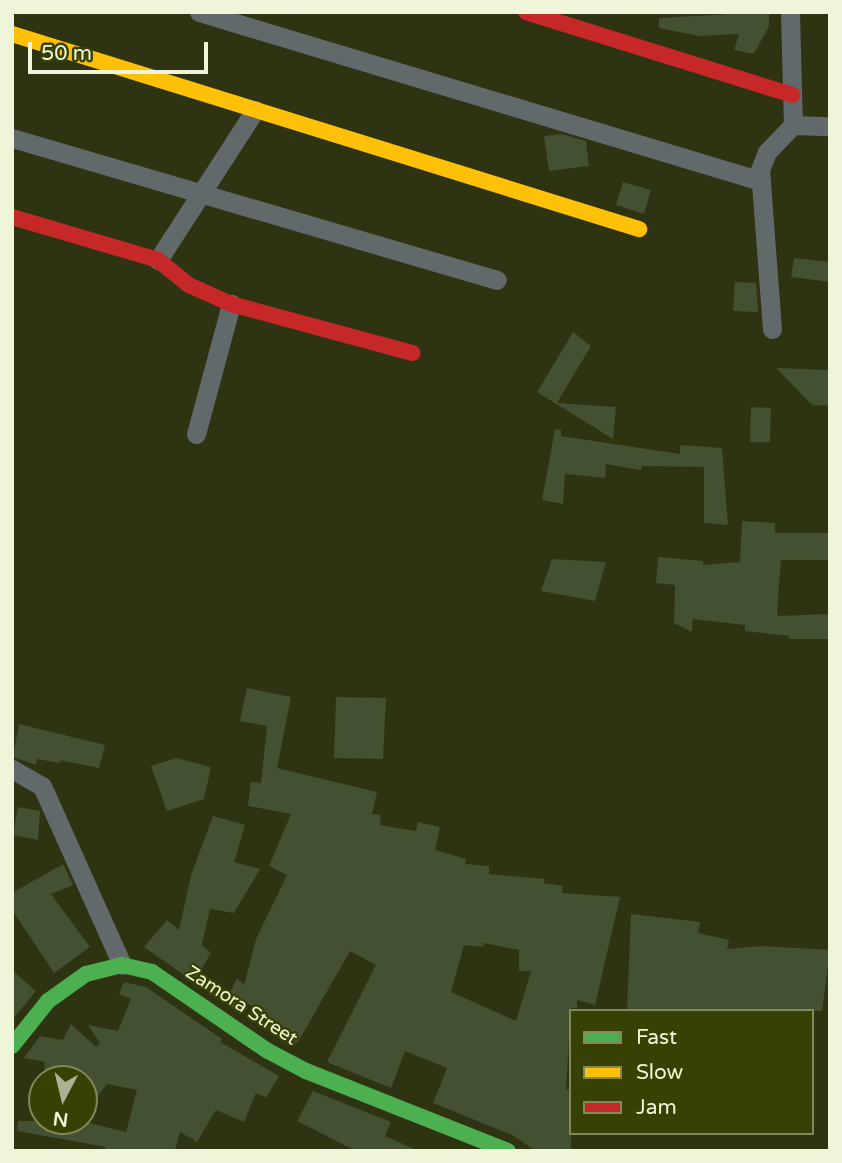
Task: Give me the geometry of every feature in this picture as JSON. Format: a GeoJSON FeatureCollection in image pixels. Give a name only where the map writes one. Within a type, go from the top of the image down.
{"type":"FeatureCollection","features":[{"type":"Feature","properties":{"kind":"street"},"geometry":{"type":"LineString","coordinates":[[199,12],[761,181]]}},
{"type":"Feature","properties":{"kind":"street"},"geometry":{"type":"LineString","coordinates":[[526,12],[792,95]]}},
{"type":"Feature","properties":{"kind":"street"},"geometry":{"type":"LineString","coordinates":[[790,12],[793,125]]}},
{"type":"Feature","properties":{"kind":"street"},"geometry":{"type":"LineString","coordinates":[[12,34],[639,229]]}},
{"type":"Feature","properties":{"kind":"street"},"geometry":{"type":"LineString","coordinates":[[158,260],[255,110]]}},
{"type":"Feature","properties":{"kind":"street"},"geometry":{"type":"LineString","coordinates":[[772,329],[761,181],[766,152],[793,125],[830,126]]}},
{"type":"Feature","properties":{"kind":"street"},"geometry":{"type":"LineString","coordinates":[[12,138],[497,280]]}},
{"type":"Feature","properties":{"kind":"street"},"geometry":{"type":"LineString","coordinates":[[12,216],[158,260],[189,285],[231,304],[413,353]]}},
{"type":"Feature","properties":{"kind":"street"},"geometry":{"type":"LineString","coordinates":[[196,434],[231,304]]}},
{"type":"Feature","properties":{"kind":"street"},"geometry":{"type":"LineString","coordinates":[[12,769],[42,786],[122,965]]}},
{"type":"Feature","properties":{"kind":"street","name":"Zamora Street"},"geometry":{"type":"LineString","coordinates":[[12,1046],[48,1001],[86,974],[122,965],[152,972],[268,1051],[306,1072],[508,1151]]}},
{"type":"Feature","properties":{"kind":"building"},"geometry":{"type":"Polygon","coordinates":[[[769,12],[769,26],[754,54],[734,50],[739,34],[699,36],[659,28],[659,18],[769,12]]]}},
{"type":"Feature","properties":{"kind":"building"},"geometry":{"type":"Polygon","coordinates":[[[562,134],[586,141],[589,166],[549,171],[544,136],[562,134]]]}},
{"type":"Feature","properties":{"kind":"building"},"geometry":{"type":"Polygon","coordinates":[[[623,182],[651,190],[644,214],[616,205],[623,182]]]}},
{"type":"Feature","properties":{"kind":"building"},"geometry":{"type":"Polygon","coordinates":[[[794,258],[830,262],[830,282],[791,277],[794,258]]]}},
{"type":"Feature","properties":{"kind":"building"},"geometry":{"type":"Polygon","coordinates":[[[735,282],[756,283],[758,312],[733,311],[735,282]]]}},
{"type":"Feature","properties":{"kind":"building"},"geometry":{"type":"Polygon","coordinates":[[[573,332],[591,346],[557,403],[616,407],[613,439],[537,392],[573,332]]]}},
{"type":"Feature","properties":{"kind":"building"},"geometry":{"type":"Polygon","coordinates":[[[776,368],[830,370],[830,406],[812,405],[776,368]]]}},
{"type":"Feature","properties":{"kind":"building"},"geometry":{"type":"Polygon","coordinates":[[[751,407],[771,408],[770,442],[750,442],[751,407]]]}},
{"type":"Feature","properties":{"kind":"building"},"geometry":{"type":"Polygon","coordinates":[[[555,429],[561,430],[561,436],[680,454],[680,445],[722,448],[728,525],[704,523],[704,467],[642,466],[641,470],[606,464],[605,478],[565,474],[563,504],[542,500],[555,429]]]}},
{"type":"Feature","properties":{"kind":"building"},"geometry":{"type":"Polygon","coordinates":[[[742,521],[775,523],[775,533],[830,533],[830,560],[781,560],[777,611],[778,616],[830,614],[830,639],[789,639],[789,636],[745,631],[745,625],[693,619],[692,632],[674,623],[675,585],[656,583],[658,557],[703,561],[703,565],[740,562],[742,521]]]}},
{"type":"Feature","properties":{"kind":"building"},"geometry":{"type":"Polygon","coordinates":[[[552,559],[606,562],[595,601],[541,591],[552,559]]]}},
{"type":"Feature","properties":{"kind":"building"},"geometry":{"type":"Polygon","coordinates":[[[247,688],[291,697],[277,768],[377,792],[372,814],[381,815],[380,825],[416,831],[418,822],[440,827],[435,850],[466,859],[465,864],[489,866],[489,874],[545,879],[544,883],[563,886],[562,893],[620,897],[595,1005],[577,1000],[577,1008],[569,1009],[566,1090],[569,1089],[571,1151],[536,1151],[514,1136],[433,1103],[447,1068],[405,1051],[391,1088],[327,1062],[376,965],[350,951],[298,1042],[292,1046],[276,1037],[282,1025],[245,1002],[239,1012],[225,1003],[237,978],[244,985],[256,939],[287,875],[269,866],[291,814],[248,806],[251,782],[261,783],[267,726],[240,721],[247,688]],[[484,943],[483,947],[464,945],[451,992],[516,1021],[531,971],[519,971],[519,950],[484,943]]]}},
{"type":"Feature","properties":{"kind":"building"},"geometry":{"type":"Polygon","coordinates":[[[336,697],[386,698],[383,759],[334,758],[336,697]]]}},
{"type":"Feature","properties":{"kind":"building"},"geometry":{"type":"Polygon","coordinates":[[[19,724],[105,745],[99,768],[59,760],[60,763],[37,759],[36,765],[13,757],[19,724]]]}},
{"type":"Feature","properties":{"kind":"building"},"geometry":{"type":"Polygon","coordinates":[[[176,758],[211,767],[204,799],[167,811],[151,766],[176,758]]]}},
{"type":"Feature","properties":{"kind":"building"},"geometry":{"type":"Polygon","coordinates":[[[18,807],[40,811],[38,840],[13,835],[18,807]]]}},
{"type":"Feature","properties":{"kind":"building"},"geometry":{"type":"Polygon","coordinates":[[[213,816],[245,825],[234,862],[260,869],[234,913],[210,909],[202,945],[211,953],[194,982],[144,947],[167,920],[179,930],[191,875],[213,816]]]}},
{"type":"Feature","properties":{"kind":"building"},"geometry":{"type":"Polygon","coordinates":[[[63,864],[73,885],[51,894],[90,947],[54,973],[12,910],[12,893],[63,864]]]}},
{"type":"Feature","properties":{"kind":"building"},"geometry":{"type":"Polygon","coordinates":[[[631,914],[700,922],[698,933],[729,940],[727,949],[763,946],[830,950],[822,1011],[627,1009],[631,914]]]}},
{"type":"Feature","properties":{"kind":"building"},"geometry":{"type":"Polygon","coordinates":[[[12,970],[36,991],[12,1020],[12,970]]]}},
{"type":"Feature","properties":{"kind":"building"},"geometry":{"type":"Polygon","coordinates":[[[124,982],[146,987],[222,1039],[220,1042],[279,1076],[266,1098],[256,1093],[244,1122],[216,1110],[197,1142],[180,1132],[175,1151],[104,1151],[106,1147],[39,1135],[98,1135],[98,1125],[126,1132],[137,1090],[107,1084],[98,1096],[98,1065],[45,1065],[45,1062],[24,1058],[40,1036],[63,1040],[71,1024],[96,1047],[100,1043],[88,1025],[118,1031],[131,999],[119,994],[124,982]]]}},
{"type":"Feature","properties":{"kind":"building"},"geometry":{"type":"Polygon","coordinates":[[[313,1091],[391,1122],[385,1136],[419,1151],[356,1151],[297,1121],[313,1091]]]}},
{"type":"Feature","properties":{"kind":"building"},"geometry":{"type":"Polygon","coordinates":[[[18,1121],[28,1121],[28,1133],[17,1131],[18,1121]]]}},
{"type":"Feature","properties":{"kind":"traffic: fast"},"geometry":{"type":"LineString","coordinates":[[12,1046],[48,1001],[86,974],[122,965],[152,972],[268,1051],[306,1071],[508,1151]]}},
{"type":"Feature","properties":{"kind":"traffic: slow"},"geometry":{"type":"LineString","coordinates":[[12,34],[639,229]]}},
{"type":"Feature","properties":{"kind":"traffic: jam"},"geometry":{"type":"LineString","coordinates":[[526,12],[792,95]]}},
{"type":"Feature","properties":{"kind":"traffic: jam"},"geometry":{"type":"LineString","coordinates":[[12,217],[158,260],[189,285],[231,304],[413,353]]}}]}
